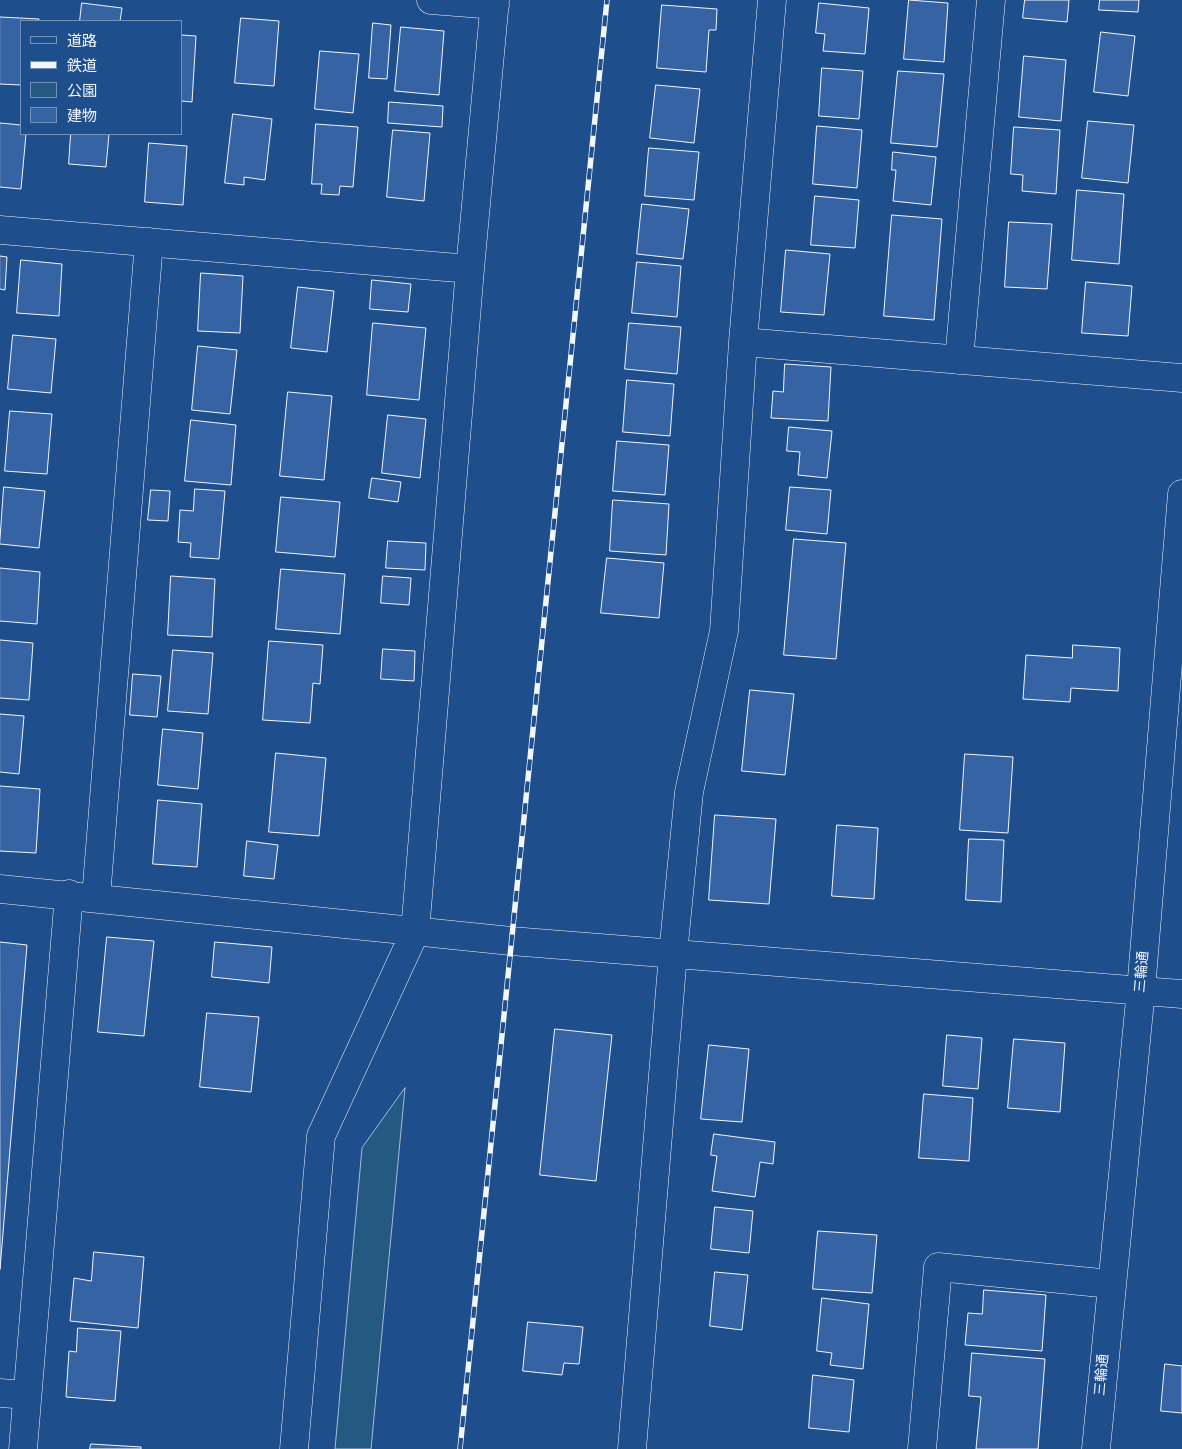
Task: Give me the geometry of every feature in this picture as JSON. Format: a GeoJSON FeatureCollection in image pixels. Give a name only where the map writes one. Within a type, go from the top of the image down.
{"type":"FeatureCollection","features":[{"type":"Feature","properties":{"kind":"street"},"geometry":{"type":"LineString","coordinates":[[294,1449],[321,1136],[415,932],[470,269],[495,2],[431,0]]}},
{"type":"Feature","properties":{"kind":"street"},"geometry":{"type":"LineString","coordinates":[[632,1449],[673,954],[689,792],[724,631],[743,342],[772,0]]}},
{"type":"Feature","properties":{"kind":"street"},"geometry":{"type":"LineString","coordinates":[[959,360],[991,0]]}},
{"type":"Feature","properties":{"kind":"street"},"geometry":{"type":"LineString","coordinates":[[0,230],[470,269]]}},
{"type":"Feature","properties":{"kind":"street"},"geometry":{"type":"LineString","coordinates":[[96,897],[149,242]]}},
{"type":"Feature","properties":{"kind":"street"},"geometry":{"type":"LineString","coordinates":[[743,342],[1182,378]]}},
{"type":"Feature","properties":{"kind":"street","name":"三輪通"},"geometry":{"type":"LineString","coordinates":[[1096,1449],[1141,990],[1182,494]]}},
{"type":"Feature","properties":{"kind":"street"},"geometry":{"type":"LineString","coordinates":[[0,888],[415,932],[1182,994]]}},
{"type":"Feature","properties":{"kind":"street"},"geometry":{"type":"LineString","coordinates":[[23,1449],[69,894]]}},
{"type":"Feature","properties":{"kind":"street"},"geometry":{"type":"LineString","coordinates":[[922,1449],[938,1267],[1111,1284]]}},
{"type":"Feature","properties":{"kind":"street"},"geometry":{"type":"LineString","coordinates":[[0,1393],[27,1395]]}},
{"type":"Feature","properties":{"kind":"green space"},"geometry":{"type":"Polygon","coordinates":[[[405,1088],[371,1449],[335,1449],[362,1148],[405,1088]]]}},
{"type":"Feature","properties":{"kind":"building"},"geometry":{"type":"Polygon","coordinates":[[[909,0],[948,3],[944,62],[904,59],[909,0]]]}},
{"type":"Feature","properties":{"kind":"building"},"geometry":{"type":"Polygon","coordinates":[[[1025,0],[1069,0],[1067,22],[1023,18],[1025,0]]]}},
{"type":"Feature","properties":{"kind":"building"},"geometry":{"type":"Polygon","coordinates":[[[1100,0],[1139,0],[1138,12],[1099,10],[1100,0]]]}},
{"type":"Feature","properties":{"kind":"building"},"geometry":{"type":"Polygon","coordinates":[[[82,3],[122,8],[120,20],[80,20],[82,3]]]}},
{"type":"Feature","properties":{"kind":"building"},"geometry":{"type":"Polygon","coordinates":[[[819,3],[869,8],[865,54],[823,51],[825,34],[816,33],[819,3]]]}},
{"type":"Feature","properties":{"kind":"building"},"geometry":{"type":"Polygon","coordinates":[[[662,5],[717,9],[716,30],[709,30],[706,72],[657,68],[662,5]]]}},
{"type":"Feature","properties":{"kind":"building"},"geometry":{"type":"Polygon","coordinates":[[[0,17],[39,19],[20,20],[20,85],[0,84],[0,17]]]}},
{"type":"Feature","properties":{"kind":"building"},"geometry":{"type":"Polygon","coordinates":[[[241,18],[279,21],[274,86],[235,83],[241,18]]]}},
{"type":"Feature","properties":{"kind":"building"},"geometry":{"type":"Polygon","coordinates":[[[373,23],[391,25],[387,79],[369,78],[373,23]]]}},
{"type":"Feature","properties":{"kind":"building"},"geometry":{"type":"Polygon","coordinates":[[[401,27],[444,31],[439,95],[395,91],[401,27]]]}},
{"type":"Feature","properties":{"kind":"building"},"geometry":{"type":"Polygon","coordinates":[[[1101,32],[1135,36],[1128,96],[1094,92],[1101,32]]]}},
{"type":"Feature","properties":{"kind":"building"},"geometry":{"type":"Polygon","coordinates":[[[182,35],[196,36],[192,102],[182,101],[182,35]]]}},
{"type":"Feature","properties":{"kind":"building"},"geometry":{"type":"Polygon","coordinates":[[[320,51],[359,54],[353,113],[315,109],[320,51]]]}},
{"type":"Feature","properties":{"kind":"building"},"geometry":{"type":"Polygon","coordinates":[[[1024,56],[1066,60],[1061,121],[1019,117],[1024,56]]]}},
{"type":"Feature","properties":{"kind":"building"},"geometry":{"type":"Polygon","coordinates":[[[822,68],[863,71],[859,119],[819,116],[822,68]]]}},
{"type":"Feature","properties":{"kind":"building"},"geometry":{"type":"Polygon","coordinates":[[[898,71],[944,74],[937,147],[891,143],[898,71]]]}},
{"type":"Feature","properties":{"kind":"building"},"geometry":{"type":"Polygon","coordinates":[[[656,85],[700,89],[694,143],[650,138],[656,85]]]}},
{"type":"Feature","properties":{"kind":"building"},"geometry":{"type":"Polygon","coordinates":[[[389,102],[443,106],[442,127],[388,123],[389,102]]]}},
{"type":"Feature","properties":{"kind":"building"},"geometry":{"type":"Polygon","coordinates":[[[233,114],[272,119],[265,180],[244,177],[244,185],[225,183],[233,114]]]}},
{"type":"Feature","properties":{"kind":"building"},"geometry":{"type":"Polygon","coordinates":[[[1088,121],[1134,125],[1128,183],[1082,178],[1088,121]]]}},
{"type":"Feature","properties":{"kind":"building"},"geometry":{"type":"Polygon","coordinates":[[[0,123],[20,125],[20,135],[26,135],[21,189],[0,187],[0,123]]]}},
{"type":"Feature","properties":{"kind":"building"},"geometry":{"type":"Polygon","coordinates":[[[316,124],[358,127],[353,187],[340,186],[339,195],[321,194],[322,184],[312,184],[316,124]]]}},
{"type":"Feature","properties":{"kind":"building"},"geometry":{"type":"Polygon","coordinates":[[[817,126],[862,130],[857,188],[813,184],[817,126]]]}},
{"type":"Feature","properties":{"kind":"building"},"geometry":{"type":"Polygon","coordinates":[[[1014,127],[1060,130],[1056,194],[1022,191],[1023,175],[1011,174],[1014,127]]]}},
{"type":"Feature","properties":{"kind":"building"},"geometry":{"type":"Polygon","coordinates":[[[393,130],[430,133],[424,201],[387,197],[393,130]]]}},
{"type":"Feature","properties":{"kind":"building"},"geometry":{"type":"Polygon","coordinates":[[[71,135],[109,135],[106,167],[69,164],[71,135]]]}},
{"type":"Feature","properties":{"kind":"building"},"geometry":{"type":"Polygon","coordinates":[[[149,143],[187,146],[183,205],[145,202],[149,143]]]}},
{"type":"Feature","properties":{"kind":"building"},"geometry":{"type":"Polygon","coordinates":[[[649,148],[699,152],[694,200],[645,196],[649,148]]]}},
{"type":"Feature","properties":{"kind":"building"},"geometry":{"type":"Polygon","coordinates":[[[893,152],[936,157],[931,205],[893,201],[896,170],[892,170],[893,152]]]}},
{"type":"Feature","properties":{"kind":"building"},"geometry":{"type":"Polygon","coordinates":[[[1077,190],[1124,194],[1119,264],[1072,260],[1077,190]]]}},
{"type":"Feature","properties":{"kind":"building"},"geometry":{"type":"Polygon","coordinates":[[[815,196],[859,200],[855,248],[811,245],[815,196]]]}},
{"type":"Feature","properties":{"kind":"building"},"geometry":{"type":"Polygon","coordinates":[[[642,204],[689,209],[683,259],[637,254],[642,204]]]}},
{"type":"Feature","properties":{"kind":"building"},"geometry":{"type":"Polygon","coordinates":[[[892,215],[942,219],[934,320],[884,316],[892,215]]]}},
{"type":"Feature","properties":{"kind":"building"},"geometry":{"type":"Polygon","coordinates":[[[1009,222],[1052,224],[1047,289],[1005,287],[1009,222]]]}},
{"type":"Feature","properties":{"kind":"building"},"geometry":{"type":"Polygon","coordinates":[[[786,250],[830,254],[824,315],[781,312],[786,250]]]}},
{"type":"Feature","properties":{"kind":"building"},"geometry":{"type":"Polygon","coordinates":[[[0,256],[7,257],[5,290],[0,289],[0,256]]]}},
{"type":"Feature","properties":{"kind":"building"},"geometry":{"type":"Polygon","coordinates":[[[21,260],[62,264],[59,316],[17,313],[21,260]]]}},
{"type":"Feature","properties":{"kind":"building"},"geometry":{"type":"Polygon","coordinates":[[[637,262],[681,266],[677,317],[632,313],[637,262]]]}},
{"type":"Feature","properties":{"kind":"building"},"geometry":{"type":"Polygon","coordinates":[[[201,273],[243,276],[240,333],[198,331],[201,273]]]}},
{"type":"Feature","properties":{"kind":"building"},"geometry":{"type":"Polygon","coordinates":[[[372,280],[411,284],[408,312],[370,309],[372,280]]]}},
{"type":"Feature","properties":{"kind":"building"},"geometry":{"type":"Polygon","coordinates":[[[1086,282],[1132,286],[1128,336],[1082,333],[1086,282]]]}},
{"type":"Feature","properties":{"kind":"building"},"geometry":{"type":"Polygon","coordinates":[[[298,287],[334,291],[327,352],[291,348],[298,287]]]}},
{"type":"Feature","properties":{"kind":"building"},"geometry":{"type":"Polygon","coordinates":[[[373,323],[426,328],[419,400],[367,395],[373,323]]]}},
{"type":"Feature","properties":{"kind":"building"},"geometry":{"type":"Polygon","coordinates":[[[629,323],[681,327],[677,374],[625,369],[629,323]]]}},
{"type":"Feature","properties":{"kind":"building"},"geometry":{"type":"Polygon","coordinates":[[[13,335],[56,339],[51,393],[8,389],[13,335]]]}},
{"type":"Feature","properties":{"kind":"building"},"geometry":{"type":"Polygon","coordinates":[[[198,346],[237,350],[230,414],[192,410],[198,346]]]}},
{"type":"Feature","properties":{"kind":"building"},"geometry":{"type":"Polygon","coordinates":[[[785,364],[831,367],[828,421],[771,418],[773,391],[783,392],[785,364]]]}},
{"type":"Feature","properties":{"kind":"building"},"geometry":{"type":"Polygon","coordinates":[[[627,380],[674,384],[670,436],[623,432],[627,380]]]}},
{"type":"Feature","properties":{"kind":"building"},"geometry":{"type":"Polygon","coordinates":[[[288,392],[332,396],[324,480],[280,476],[288,392]]]}},
{"type":"Feature","properties":{"kind":"building"},"geometry":{"type":"Polygon","coordinates":[[[10,411],[52,414],[47,474],[5,471],[10,411]]]}},
{"type":"Feature","properties":{"kind":"building"},"geometry":{"type":"Polygon","coordinates":[[[388,415],[426,419],[420,478],[382,473],[388,415]]]}},
{"type":"Feature","properties":{"kind":"building"},"geometry":{"type":"Polygon","coordinates":[[[191,420],[236,425],[231,485],[185,481],[191,420]]]}},
{"type":"Feature","properties":{"kind":"building"},"geometry":{"type":"Polygon","coordinates":[[[789,427],[832,431],[827,478],[798,475],[800,452],[787,451],[789,427]]]}},
{"type":"Feature","properties":{"kind":"building"},"geometry":{"type":"Polygon","coordinates":[[[617,441],[669,445],[665,495],[613,491],[617,441]]]}},
{"type":"Feature","properties":{"kind":"building"},"geometry":{"type":"Polygon","coordinates":[[[372,478],[401,482],[398,502],[369,498],[372,478]]]}},
{"type":"Feature","properties":{"kind":"building"},"geometry":{"type":"Polygon","coordinates":[[[4,487],[45,491],[39,548],[0,544],[4,487]]]}},
{"type":"Feature","properties":{"kind":"building"},"geometry":{"type":"Polygon","coordinates":[[[790,487],[831,490],[827,534],[786,530],[790,487]]]}},
{"type":"Feature","properties":{"kind":"building"},"geometry":{"type":"Polygon","coordinates":[[[195,489],[225,491],[219,559],[190,557],[191,543],[178,542],[180,510],[193,511],[195,489]]]}},
{"type":"Feature","properties":{"kind":"building"},"geometry":{"type":"Polygon","coordinates":[[[151,490],[170,491],[168,521],[148,520],[151,490]]]}},
{"type":"Feature","properties":{"kind":"building"},"geometry":{"type":"Polygon","coordinates":[[[281,497],[340,502],[335,557],[276,552],[281,497]]]}},
{"type":"Feature","properties":{"kind":"building"},"geometry":{"type":"Polygon","coordinates":[[[613,500],[669,504],[666,555],[610,551],[613,500]]]}},
{"type":"Feature","properties":{"kind":"building"},"geometry":{"type":"Polygon","coordinates":[[[794,539],[846,543],[836,659],[784,655],[794,539]]]}},
{"type":"Feature","properties":{"kind":"building"},"geometry":{"type":"Polygon","coordinates":[[[388,541],[426,543],[425,570],[386,568],[388,541]]]}},
{"type":"Feature","properties":{"kind":"building"},"geometry":{"type":"Polygon","coordinates":[[[607,558],[664,563],[659,618],[601,613],[607,558]]]}},
{"type":"Feature","properties":{"kind":"building"},"geometry":{"type":"Polygon","coordinates":[[[0,568],[40,572],[37,624],[0,621],[0,568]]]}},
{"type":"Feature","properties":{"kind":"building"},"geometry":{"type":"Polygon","coordinates":[[[281,569],[345,574],[340,634],[276,629],[281,569]]]}},
{"type":"Feature","properties":{"kind":"building"},"geometry":{"type":"Polygon","coordinates":[[[171,576],[215,579],[212,637],[168,635],[171,576]]]}},
{"type":"Feature","properties":{"kind":"building"},"geometry":{"type":"Polygon","coordinates":[[[383,576],[411,578],[409,605],[381,603],[383,576]]]}},
{"type":"Feature","properties":{"kind":"building"},"geometry":{"type":"Polygon","coordinates":[[[0,640],[33,643],[29,700],[0,698],[0,640]]]}},
{"type":"Feature","properties":{"kind":"building"},"geometry":{"type":"Polygon","coordinates":[[[269,641],[323,645],[320,684],[313,683],[310,723],[263,720],[269,641]]]}},
{"type":"Feature","properties":{"kind":"building"},"geometry":{"type":"Polygon","coordinates":[[[1073,645],[1120,648],[1118,691],[1071,688],[1070,702],[1023,699],[1026,655],[1072,658],[1073,645]]]}},
{"type":"Feature","properties":{"kind":"building"},"geometry":{"type":"Polygon","coordinates":[[[383,649],[415,651],[414,681],[381,679],[383,649]]]}},
{"type":"Feature","properties":{"kind":"building"},"geometry":{"type":"Polygon","coordinates":[[[173,650],[213,653],[208,714],[168,711],[173,650]]]}},
{"type":"Feature","properties":{"kind":"building"},"geometry":{"type":"Polygon","coordinates":[[[133,674],[161,676],[157,717],[130,715],[133,674]]]}},
{"type":"Feature","properties":{"kind":"building"},"geometry":{"type":"Polygon","coordinates":[[[750,690],[794,694],[785,775],[742,771],[750,690]]]}},
{"type":"Feature","properties":{"kind":"building"},"geometry":{"type":"Polygon","coordinates":[[[0,714],[24,716],[19,774],[0,772],[0,714]]]}},
{"type":"Feature","properties":{"kind":"building"},"geometry":{"type":"Polygon","coordinates":[[[163,729],[203,733],[198,789],[158,785],[163,729]]]}},
{"type":"Feature","properties":{"kind":"building"},"geometry":{"type":"Polygon","coordinates":[[[276,753],[326,758],[319,836],[269,832],[276,753]]]}},
{"type":"Feature","properties":{"kind":"building"},"geometry":{"type":"Polygon","coordinates":[[[965,754],[1013,757],[1008,833],[960,830],[965,754]]]}},
{"type":"Feature","properties":{"kind":"building"},"geometry":{"type":"Polygon","coordinates":[[[0,786],[40,789],[36,853],[0,851],[0,786]]]}},
{"type":"Feature","properties":{"kind":"building"},"geometry":{"type":"Polygon","coordinates":[[[158,800],[202,804],[197,867],[153,864],[158,800]]]}},
{"type":"Feature","properties":{"kind":"building"},"geometry":{"type":"Polygon","coordinates":[[[715,815],[776,819],[769,904],[709,900],[715,815]]]}},
{"type":"Feature","properties":{"kind":"building"},"geometry":{"type":"Polygon","coordinates":[[[837,825],[878,828],[874,899],[832,896],[837,825]]]}},
{"type":"Feature","properties":{"kind":"building"},"geometry":{"type":"Polygon","coordinates":[[[969,839],[1004,840],[1001,902],[966,900],[969,839]]]}},
{"type":"Feature","properties":{"kind":"building"},"geometry":{"type":"Polygon","coordinates":[[[247,841],[278,845],[274,879],[244,876],[247,841]]]}},
{"type":"Feature","properties":{"kind":"building"},"geometry":{"type":"Polygon","coordinates":[[[107,937],[154,941],[144,1036],[98,1032],[107,937]]]}},
{"type":"Feature","properties":{"kind":"building"},"geometry":{"type":"Polygon","coordinates":[[[0,942],[27,945],[0,1269],[0,942]]]}},
{"type":"Feature","properties":{"kind":"building"},"geometry":{"type":"Polygon","coordinates":[[[215,942],[272,947],[269,983],[212,977],[215,942]]]}},
{"type":"Feature","properties":{"kind":"building"},"geometry":{"type":"Polygon","coordinates":[[[207,1013],[259,1017],[251,1092],[200,1087],[207,1013]]]}},
{"type":"Feature","properties":{"kind":"building"},"geometry":{"type":"Polygon","coordinates":[[[555,1029],[612,1035],[596,1181],[540,1175],[555,1029]]]}},
{"type":"Feature","properties":{"kind":"building"},"geometry":{"type":"Polygon","coordinates":[[[947,1035],[982,1038],[978,1089],[943,1086],[947,1035]]]}},
{"type":"Feature","properties":{"kind":"building"},"geometry":{"type":"Polygon","coordinates":[[[1014,1039],[1065,1043],[1060,1112],[1008,1108],[1014,1039]]]}},
{"type":"Feature","properties":{"kind":"building"},"geometry":{"type":"Polygon","coordinates":[[[709,1045],[749,1049],[742,1122],[701,1119],[709,1045]]]}},
{"type":"Feature","properties":{"kind":"building"},"geometry":{"type":"Polygon","coordinates":[[[924,1094],[973,1098],[969,1161],[919,1158],[924,1094]]]}},
{"type":"Feature","properties":{"kind":"building"},"geometry":{"type":"Polygon","coordinates":[[[714,1134],[775,1142],[773,1164],[760,1162],[755,1197],[712,1191],[717,1156],[711,1155],[714,1134]]]}},
{"type":"Feature","properties":{"kind":"building"},"geometry":{"type":"Polygon","coordinates":[[[715,1207],[753,1211],[749,1253],[711,1249],[715,1207]]]}},
{"type":"Feature","properties":{"kind":"building"},"geometry":{"type":"Polygon","coordinates":[[[818,1231],[877,1235],[872,1293],[813,1289],[818,1231]]]}},
{"type":"Feature","properties":{"kind":"building"},"geometry":{"type":"Polygon","coordinates":[[[94,1252],[144,1257],[138,1328],[70,1321],[74,1278],[91,1281],[94,1252]]]}},
{"type":"Feature","properties":{"kind":"building"},"geometry":{"type":"Polygon","coordinates":[[[715,1272],[748,1275],[742,1330],[710,1326],[715,1272]]]}},
{"type":"Feature","properties":{"kind":"building"},"geometry":{"type":"Polygon","coordinates":[[[984,1290],[1046,1295],[1042,1351],[965,1345],[968,1313],[982,1314],[984,1290]]]}},
{"type":"Feature","properties":{"kind":"building"},"geometry":{"type":"Polygon","coordinates":[[[822,1298],[869,1304],[863,1369],[830,1365],[832,1353],[817,1351],[822,1298]]]}},
{"type":"Feature","properties":{"kind":"building"},"geometry":{"type":"Polygon","coordinates":[[[528,1322],[583,1327],[579,1364],[564,1363],[562,1375],[523,1371],[528,1322]]]}},
{"type":"Feature","properties":{"kind":"building"},"geometry":{"type":"Polygon","coordinates":[[[78,1328],[121,1331],[115,1401],[66,1397],[69,1351],[76,1352],[78,1328]]]}},
{"type":"Feature","properties":{"kind":"building"},"geometry":{"type":"Polygon","coordinates":[[[972,1353],[1045,1359],[1038,1449],[976,1449],[981,1397],[969,1396],[972,1353]]]}},
{"type":"Feature","properties":{"kind":"building"},"geometry":{"type":"Polygon","coordinates":[[[1165,1364],[1182,1366],[1182,1413],[1161,1411],[1165,1364]]]}},
{"type":"Feature","properties":{"kind":"building"},"geometry":{"type":"Polygon","coordinates":[[[813,1375],[854,1380],[849,1432],[809,1428],[813,1375]]]}},
{"type":"Feature","properties":{"kind":"building"},"geometry":{"type":"Polygon","coordinates":[[[91,1444],[141,1447],[141,1449],[90,1449],[91,1444]]]}},
{"type":"Feature","properties":{"kind":"railway"},"geometry":{"type":"LineString","coordinates":[[460,1449],[607,0]]}}]}
